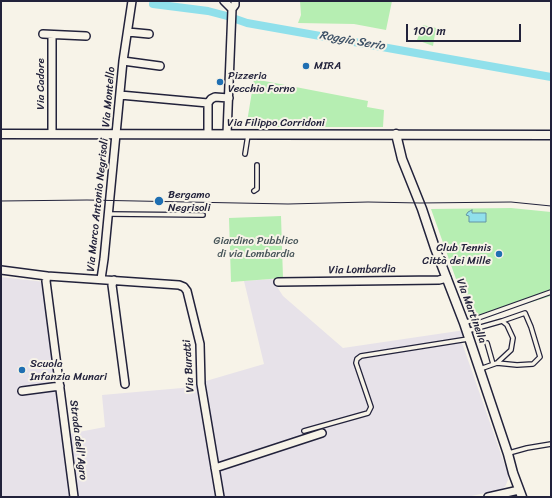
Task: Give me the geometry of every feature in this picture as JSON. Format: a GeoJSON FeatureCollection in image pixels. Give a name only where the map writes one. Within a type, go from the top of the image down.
{"type":"FeatureCollection","features":[{"type":"Feature","properties":{"kind":"street","name":"Via Montello"},"geometry":{"type":"LineString","coordinates":[[117,134],[123,61],[132,1]]}},
{"type":"Feature","properties":{"kind":"street"},"geometry":{"type":"LineString","coordinates":[[224,1],[232,12]]}},
{"type":"Feature","properties":{"kind":"street"},"geometry":{"type":"LineString","coordinates":[[227,134],[232,12],[236,1]]}},
{"type":"Feature","properties":{"kind":"street"},"geometry":{"type":"LineString","coordinates":[[128,32],[149,34]]}},
{"type":"Feature","properties":{"kind":"street"},"geometry":{"type":"LineString","coordinates":[[43,34],[86,36]]}},
{"type":"Feature","properties":{"kind":"street","name":"Via Cadore"},"geometry":{"type":"LineString","coordinates":[[52,34],[52,133]]}},
{"type":"Feature","properties":{"kind":"street","name":"Via Montello"},"geometry":{"type":"LineString","coordinates":[[123,61],[160,66]]}},
{"type":"Feature","properties":{"kind":"street"},"geometry":{"type":"LineString","coordinates":[[120,95],[208,103]]}},
{"type":"Feature","properties":{"kind":"street"},"geometry":{"type":"LineString","coordinates":[[208,134],[208,103],[215,97],[229,98]]}},
{"type":"Feature","properties":{"kind":"street","name":"Via Filippo Corridoni"},"geometry":{"type":"LineString","coordinates":[[1,134],[551,135]]}},
{"type":"Feature","properties":{"kind":"street","name":"Via Marco Antonio Negrisoli"},"geometry":{"type":"LineString","coordinates":[[101,279],[117,134]]}},
{"type":"Feature","properties":{"kind":"street","name":"Via Martinella"},"geometry":{"type":"LineString","coordinates":[[396,134],[402,159],[422,209],[480,369],[520,494]]}},
{"type":"Feature","properties":{"kind":"street","name":"Via Buratti"},"geometry":{"type":"LineString","coordinates":[[1,270],[47,276],[179,285],[184,287],[187,291],[200,344],[201,384],[220,497]]}},
{"type":"Feature","properties":{"kind":"street","name":"Strada dell'Agro"},"geometry":{"type":"LineString","coordinates":[[47,276],[46,281],[74,497]]}},
{"type":"Feature","properties":{"kind":"street","name":"Via Lombardia"},"geometry":{"type":"LineString","coordinates":[[278,282],[439,280],[447,278]]}},
{"type":"Feature","properties":{"kind":"street"},"geometry":{"type":"LineString","coordinates":[[114,280],[112,285],[125,384]]}},
{"type":"Feature","properties":{"kind":"street","name":"Strada dell'Agro"},"geometry":{"type":"LineString","coordinates":[[22,391],[60,386]]}},
{"type":"Feature","properties":{"kind":"street"},"geometry":{"type":"LineString","coordinates":[[215,468],[322,433]]}},
{"type":"Feature","properties":{"kind":"street"},"geometry":{"type":"LineString","coordinates":[[488,497],[520,494]]}},
{"type":"Feature","properties":{"kind":"lane"},"geometry":{"type":"LineString","coordinates":[[245,154],[248,134]]}},
{"type":"Feature","properties":{"kind":"lane"},"geometry":{"type":"LineString","coordinates":[[254,191],[257,189],[257,165]]}},
{"type":"Feature","properties":{"kind":"lane"},"geometry":{"type":"LineString","coordinates":[[109,214],[203,215]]}},
{"type":"Feature","properties":{"kind":"lane"},"geometry":{"type":"LineString","coordinates":[[464,323],[551,292]]}},
{"type":"Feature","properties":{"kind":"lane"},"geometry":{"type":"LineString","coordinates":[[304,431],[368,413],[371,407],[356,363],[357,359],[361,356],[468,335],[482,327],[525,313],[532,327],[540,357],[533,364],[517,365],[495,363]]}},
{"type":"Feature","properties":{"kind":"lane"},"geometry":{"type":"LineString","coordinates":[[480,369],[495,363],[511,350],[513,338],[507,325],[502,321]]}},
{"type":"Feature","properties":{"kind":"lane"},"geometry":{"type":"LineString","coordinates":[[482,327],[484,332]]}},
{"type":"Feature","properties":{"kind":"lane"},"geometry":{"type":"LineString","coordinates":[[487,343],[495,363]]}},
{"type":"Feature","properties":{"kind":"lane"},"geometry":{"type":"LineString","coordinates":[[508,454],[527,448],[551,444]]}},
{"type":"Feature","properties":{"kind":"shaded area"},"geometry":{"type":"Polygon","coordinates":[[[1,277],[45,282],[63,435],[105,427],[102,395],[182,388],[264,364],[244,281],[272,279],[283,296],[343,348],[465,330],[461,340],[508,474],[508,480],[505,487],[499,490],[467,497],[1,497],[1,277]]]}},
{"type":"Feature","properties":{"kind":"green space"},"geometry":{"type":"Polygon","coordinates":[[[300,1],[392,1],[386,30],[354,24],[298,23],[301,15],[300,1]]]}},
{"type":"Feature","properties":{"kind":"green space"},"geometry":{"type":"Polygon","coordinates":[[[423,25],[436,28],[433,46],[417,40],[423,25]]]}},
{"type":"Feature","properties":{"kind":"green space"},"geometry":{"type":"Polygon","coordinates":[[[254,79],[368,101],[367,107],[384,110],[383,127],[268,127],[268,125],[247,122],[254,79]]]}},
{"type":"Feature","properties":{"kind":"green space","name":"Club Tennis Città dei Mille"},"geometry":{"type":"Polygon","coordinates":[[[511,208],[551,212],[551,296],[471,321],[431,209],[511,208]]]}},
{"type":"Feature","properties":{"kind":"green space","name":"Giardino Pubblico di via Lombardia"},"geometry":{"type":"Polygon","coordinates":[[[281,216],[283,278],[231,282],[229,218],[281,216]]]}},
{"type":"Feature","properties":{"kind":"water"},"geometry":{"type":"Polygon","coordinates":[[[472,210],[472,213],[486,213],[486,222],[469,222],[469,216],[466,215],[472,210]]]}},
{"type":"Feature","properties":{"kind":"waterway","name":"Roggia Serio"},"geometry":{"type":"LineString","coordinates":[[153,4],[208,11],[247,23],[551,77]]}},
{"type":"Feature","properties":{"kind":"tram line"},"geometry":{"type":"LineString","coordinates":[[1,201],[87,200],[288,204],[368,202],[511,202],[551,206]]}},
{"type":"Feature","properties":{"kind":"place","name":"MIRA"},"geometry":{"type":"Point","coordinates":[306,66]}},
{"type":"Feature","properties":{"kind":"place","name":"Pizzeria Vecchio Forno"},"geometry":{"type":"Point","coordinates":[220,82]}},
{"type":"Feature","properties":{"kind":"place","name":"Bergamo Negrisoli"},"geometry":{"type":"Point","coordinates":[159,201]}},
{"type":"Feature","properties":{"kind":"place","name":"Club Tennis Città dei Mille"},"geometry":{"type":"Point","coordinates":[499,254]}},
{"type":"Feature","properties":{"kind":"place","name":"Scuola Infanzia Munari"},"geometry":{"type":"Point","coordinates":[22,370]}}]}
